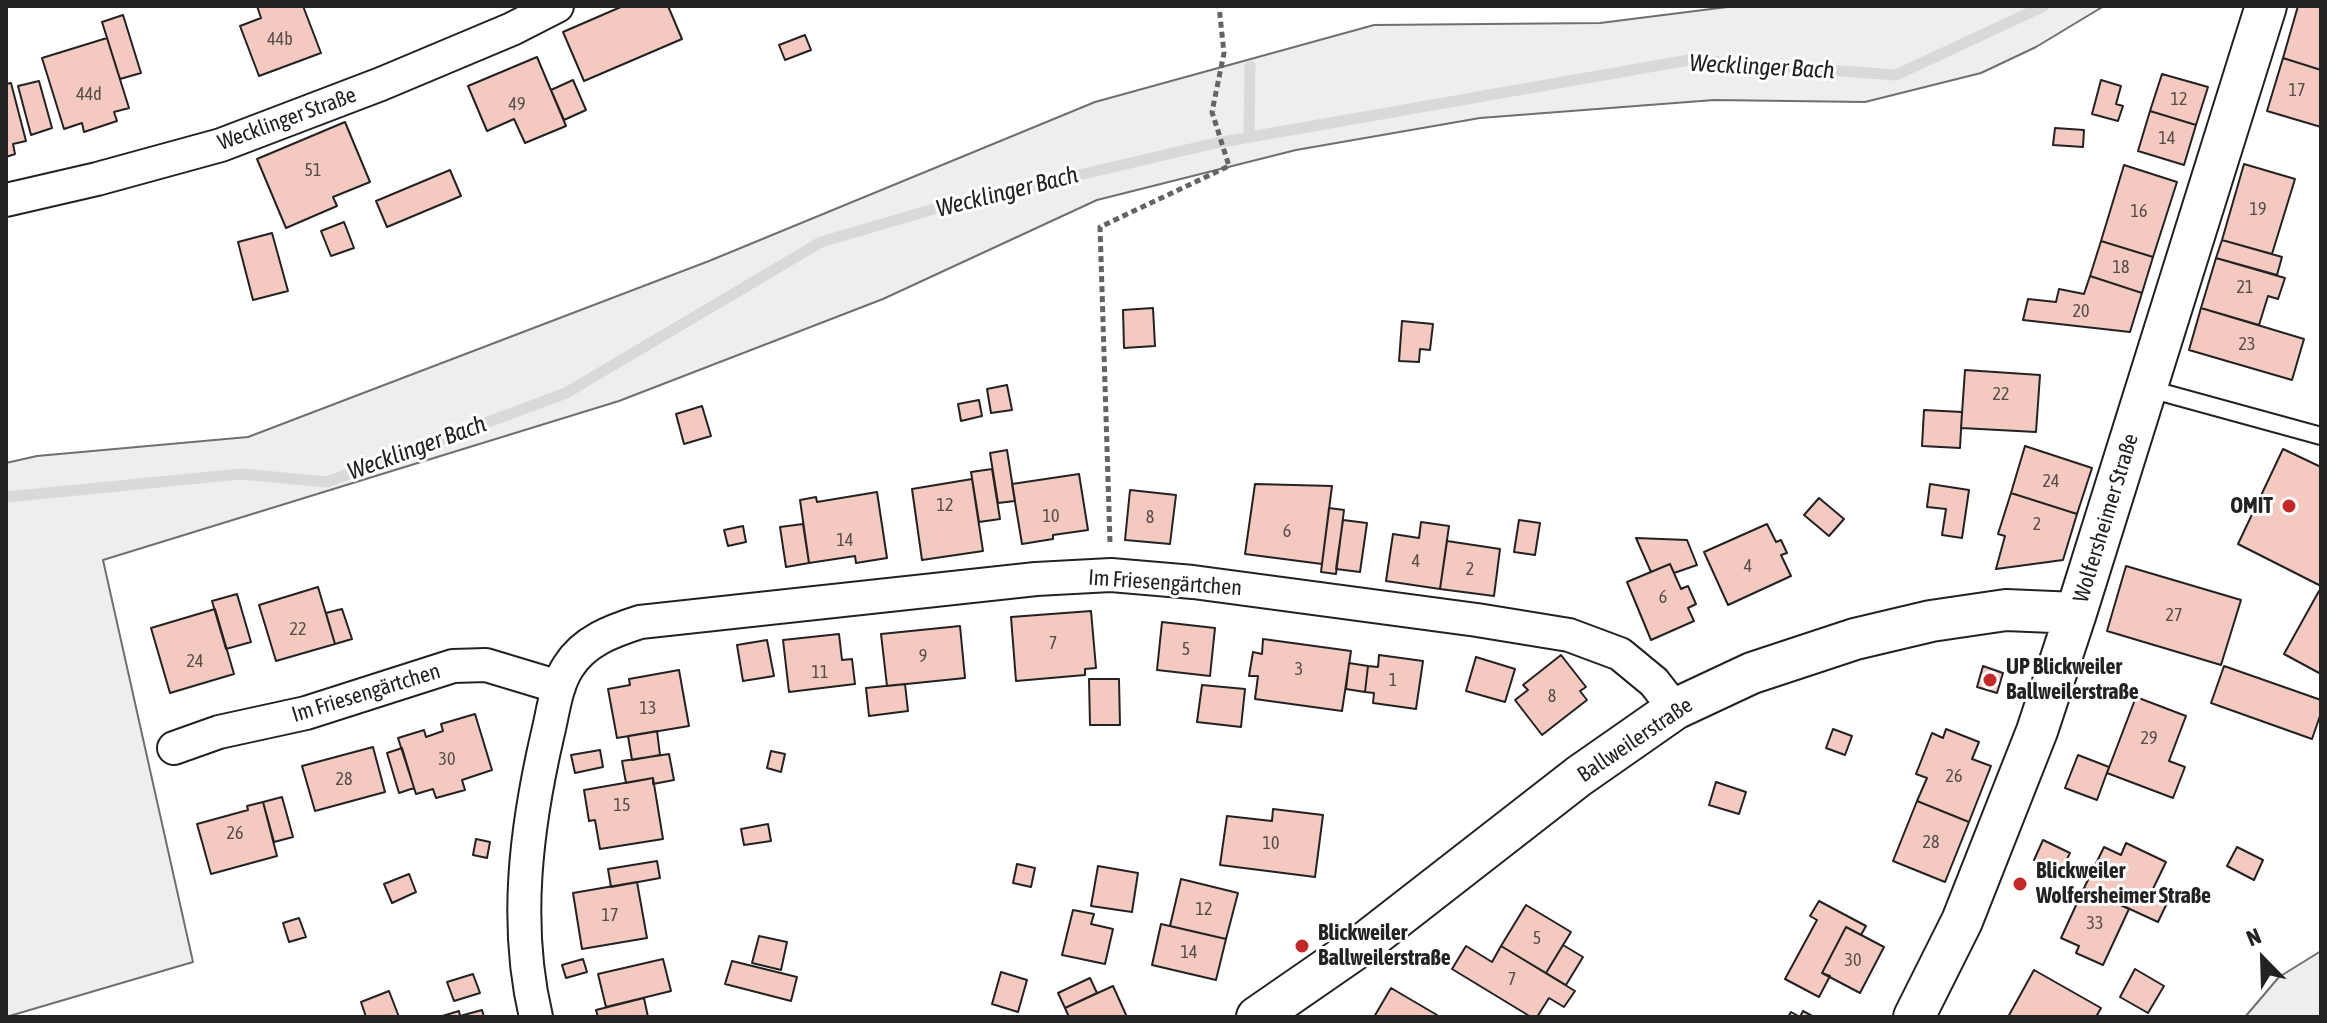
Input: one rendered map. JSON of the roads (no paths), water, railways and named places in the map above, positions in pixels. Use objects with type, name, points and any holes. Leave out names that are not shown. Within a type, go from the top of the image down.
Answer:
[{"type":"street","name":"Wecklinger Straße","points":[[6,200],[221,145],[396,78],[512,29],[557,6]]},
{"type":"street","name":"Wolfersheimer Straße","points":[[1914,1017],[1962,921],[2000,830],[2076,613],[2266,6]]},
{"type":"street","name":"Im Friesengärtchen","points":[[536,1017],[529,988],[523,918],[526,854],[537,780],[559,687],[569,665],[586,646],[609,632],[640,622],[1036,579],[1111,575],[1193,582],[1569,635],[1620,654],[1654,682],[1675,709]]},
{"type":"street","name":"Ballweilerstraße","points":[[1266,1015],[1367,941],[1579,776],[1675,709],[1752,673],[1855,639],[1916,624],[2006,610],[2076,613]]},
{"type":"street","name":"Im Friesengärtchen","points":[[174,748],[219,732],[306,713],[453,666],[486,665],[559,687]]},
{"type":"lane","points":[[2146,388],[2321,436]]},
{"type":"waterway","name":"Wecklinger Bach","points":[[6,497],[241,474],[327,482],[566,393],[821,242],[941,207],[1216,143],[1689,60],[1896,75],[2044,6]]},
{"type":"waterway","points":[[1249,137],[1250,66]]},
{"type":"place","name":"OMIT","points":[[2289,506]]},
{"type":"place","name":"UP Blickweiler Ballweilerstraße","points":[[1990,680]]},
{"type":"place","name":"Blickweiler Wolfersheimer Straße","points":[[2020,884]]},
{"type":"place","name":"Blickweiler Ballweilerstraße","points":[[1302,946]]}]
